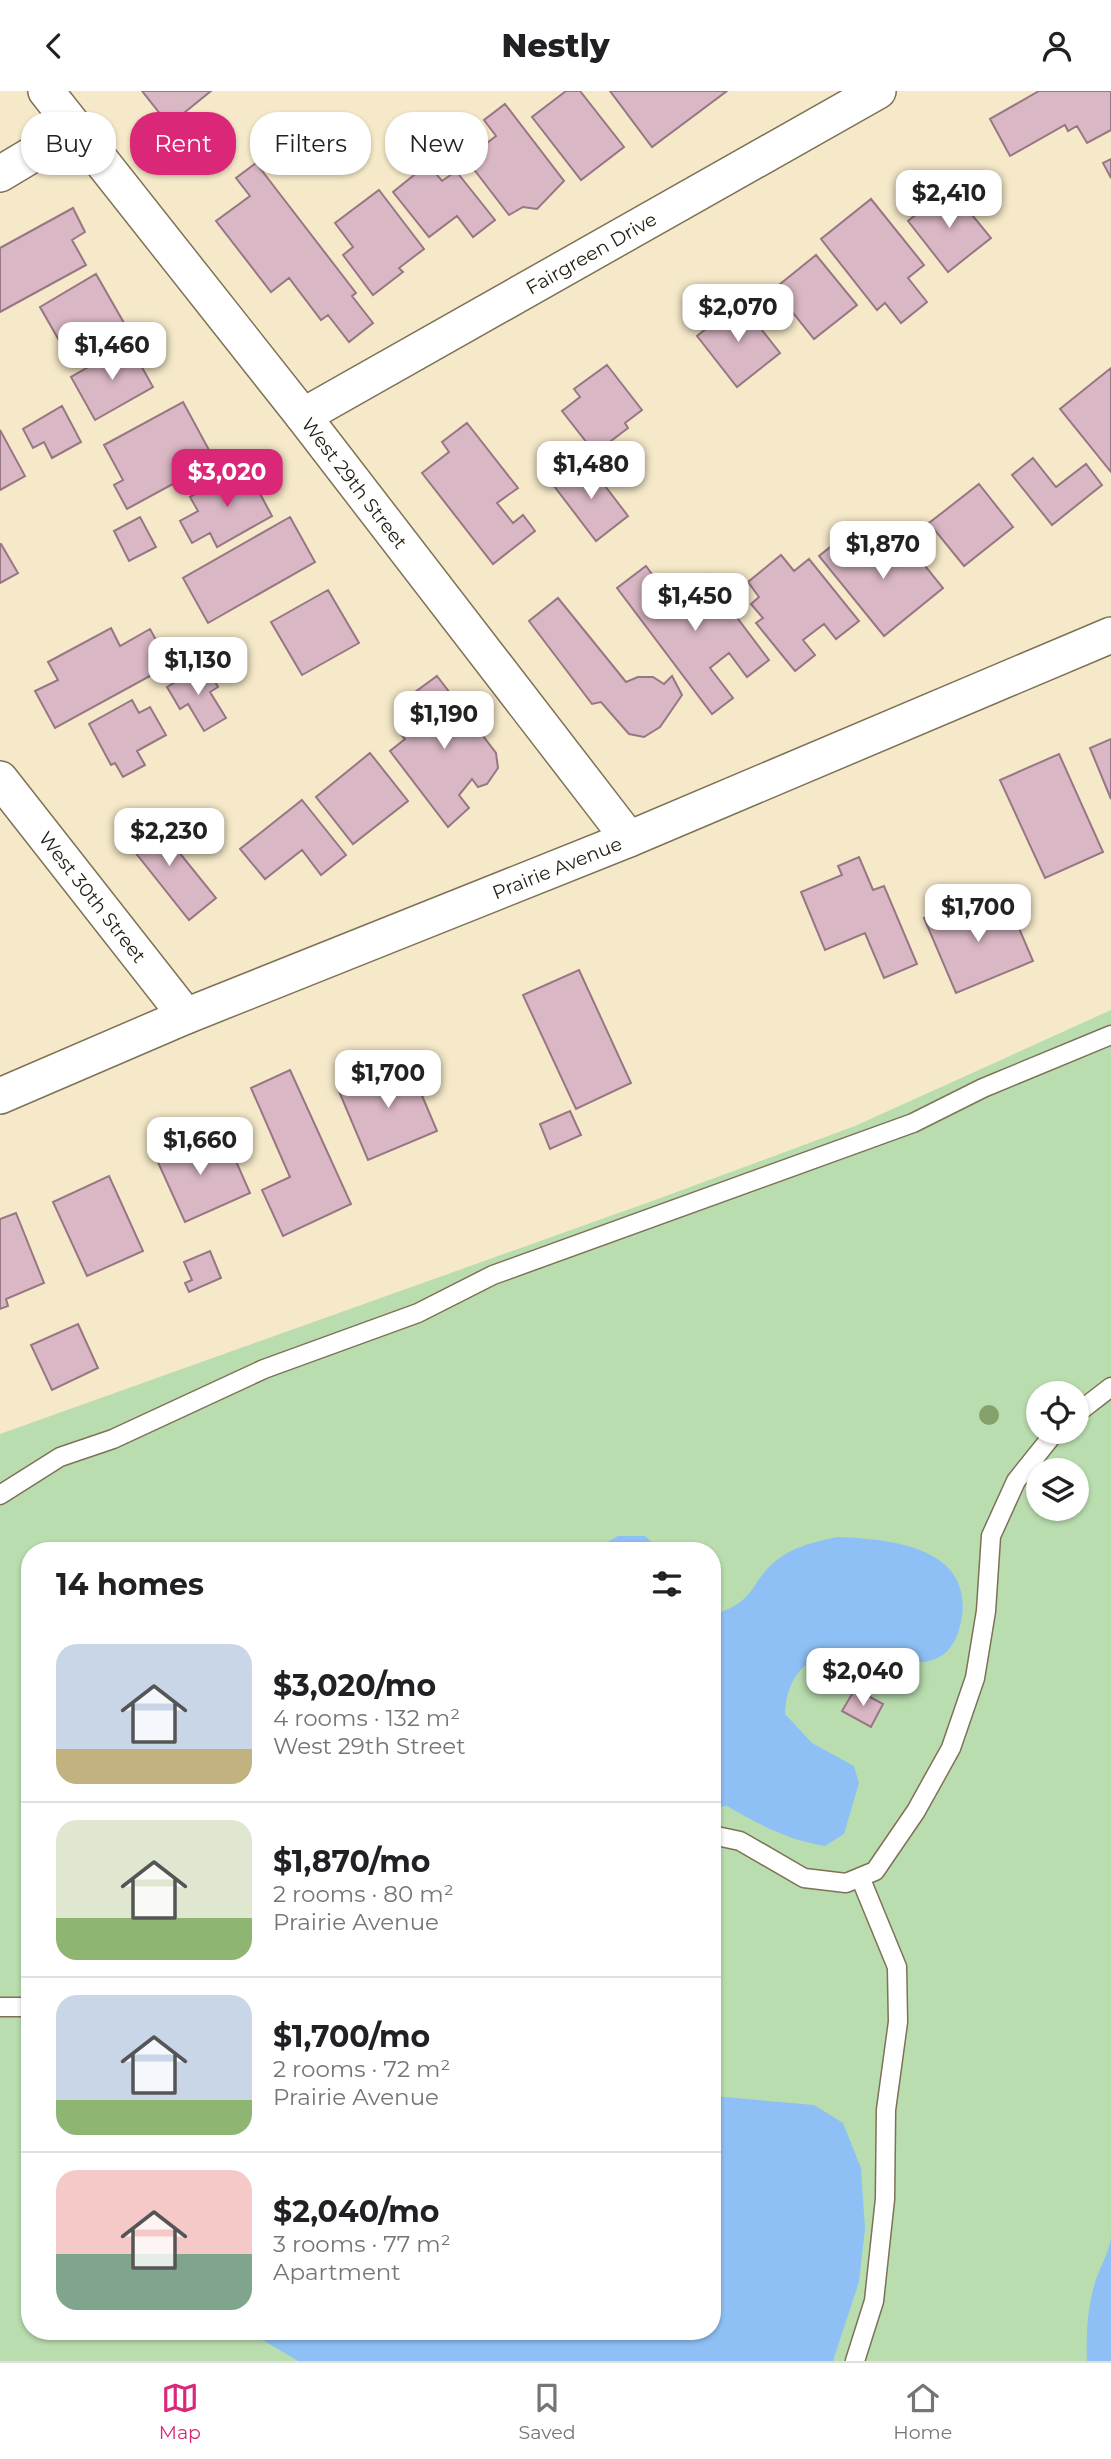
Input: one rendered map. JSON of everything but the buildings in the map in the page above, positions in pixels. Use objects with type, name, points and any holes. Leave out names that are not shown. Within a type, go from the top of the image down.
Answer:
[{"type":"street","name":"West 29th Street","points":[[47,91],[62,112]]},
{"type":"street","name":"Fairgreen Drive","points":[[303,416],[878,91]]},
{"type":"street","points":[[0,174],[21,161]]},
{"type":"street","name":"West 29th Street","points":[[112,175],[303,416],[629,839]]},
{"type":"street","name":"Prairie Avenue","points":[[0,1096],[186,1016],[629,839],[1111,635]]},
{"type":"street","name":"West 30th Street","points":[[0,779],[186,1016]]},
{"type":"lane","points":[[0,1495],[60,1457],[113,1439],[264,1369],[418,1313],[493,1275],[913,1123],[983,1089],[1111,1035]]},
{"type":"lane","points":[[1089,1404],[1111,1387]]},
{"type":"lane","points":[[721,1837],[740,1841],[804,1878],[846,1883],[875,1871],[916,1811],[951,1748],[975,1678],[986,1611],[991,1536],[1016,1481],[1046,1444]]},
{"type":"lane","points":[[855,2361],[874,2301],[885,2199],[886,2110],[898,2022],[897,1967],[860,1877]]},
{"type":"lane","points":[[0,2007],[21,2007]]},
{"type":"green space","points":[[1111,1010],[1111,2361],[0,2361],[0,1434],[855,1126]]},
{"type":"water","points":[[618,1536],[645,1536],[651,1542],[608,1542]]},
{"type":"water","points":[[838,1537],[859,1538],[904,1545],[925,1552],[943,1563],[956,1577],[962,1597],[961,1622],[954,1643],[943,1655],[929,1661],[913,1663],[860,1654],[831,1654],[809,1663],[794,1679],[786,1701],[785,1714],[812,1743],[854,1766],[859,1783],[844,1834],[825,1846],[774,1831],[727,1806],[721,1807],[721,1612],[739,1603],[775,1561],[809,1544]]},
{"type":"water","points":[[721,2097],[814,2105],[843,2123],[861,2168],[865,2229],[859,2282],[833,2361],[298,2361],[263,2340],[721,2340]]},
{"type":"water","points":[[1111,2238],[1111,2361],[1087,2361],[1087,2325],[1091,2299]]}]
